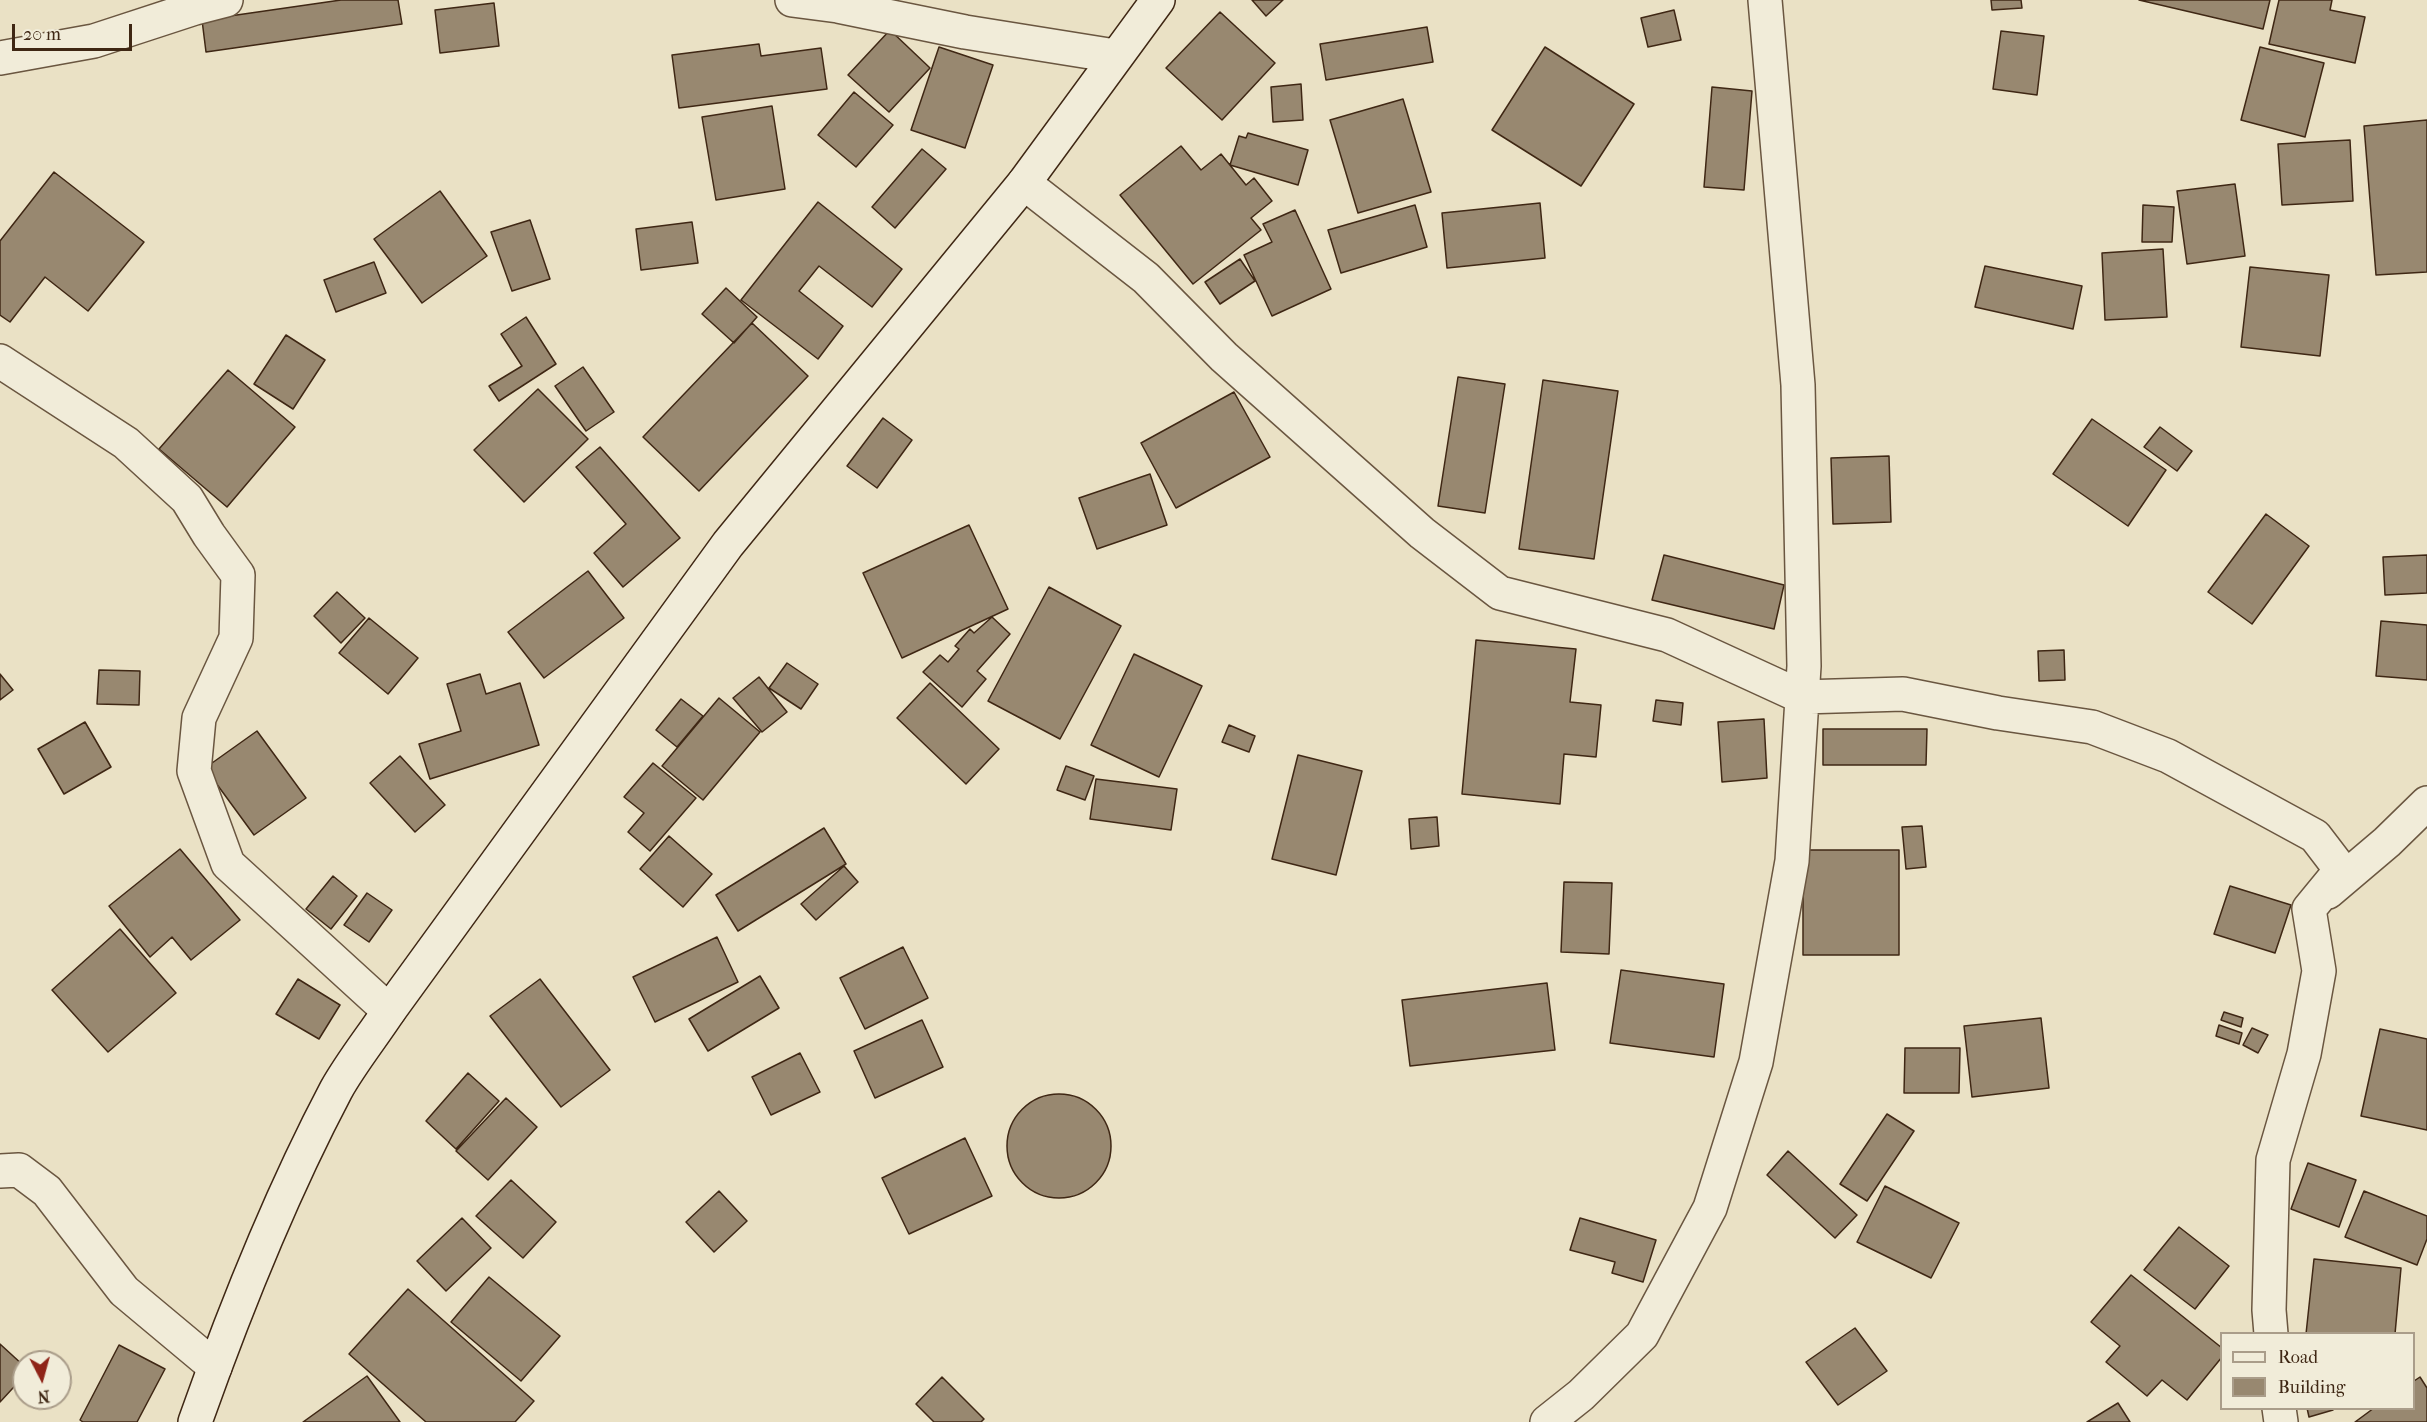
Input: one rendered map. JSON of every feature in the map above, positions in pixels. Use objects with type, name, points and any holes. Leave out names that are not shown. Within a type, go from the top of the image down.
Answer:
[{"type":"street","points":[[0,58],[94,41],[226,0]]},
{"type":"street","points":[[792,0],[838,6],[965,32],[1115,56]]},
{"type":"street","points":[[195,1422],[215,1366],[278,1212],[337,1089],[389,1011],[728,544],[1024,183],[1158,0]]},
{"type":"street","points":[[1547,1422],[1581,1395],[1642,1335],[1710,1208],[1756,1062],[1792,861],[1804,666],[1798,385],[1765,0]]},
{"type":"street","points":[[1024,183],[1146,278],[1224,357],[1422,533],[1500,593],[1667,634],[1802,697],[1903,694],[1998,713],[2092,727],[2168,756],[2315,836],[2341,870],[2309,909],[2319,972],[2304,1054],[2273,1160],[2269,1310],[2271,1332]]},
{"type":"street","points":[[0,361],[126,443],[187,499],[238,575],[236,638],[199,718],[194,771],[228,864],[389,1011]]},
{"type":"street","points":[[2309,909],[2387,842],[2427,803]]},
{"type":"street","points":[[0,1171],[19,1170],[47,1191],[124,1292],[215,1366]]},
{"type":"building","points":[[341,0],[398,0],[402,24],[206,52],[202,20]]},
{"type":"building","points":[[1252,0],[1283,0],[1266,16]]},
{"type":"building","points":[[1991,0],[2021,0],[2022,8],[1992,10]]},
{"type":"building","points":[[2139,0],[2270,0],[2263,29]]},
{"type":"building","points":[[2279,0],[2332,0],[2330,10],[2365,17],[2355,63],[2269,44]]},
{"type":"building","points":[[494,3],[499,46],[440,53],[435,10]]},
{"type":"building","points":[[1674,10],[1681,40],[1648,47],[1641,18]]},
{"type":"building","points":[[1220,12],[1275,63],[1222,120],[1166,68]]},
{"type":"building","points":[[1427,27],[1433,62],[1326,80],[1320,44]]},
{"type":"building","points":[[890,30],[930,68],[889,112],[848,75]]},
{"type":"building","points":[[2001,31],[2044,36],[2037,95],[1993,89]]},
{"type":"building","points":[[759,44],[761,56],[821,48],[827,89],[679,108],[672,55]]},
{"type":"building","points":[[939,47],[993,65],[965,148],[911,130]]},
{"type":"building","points":[[1545,47],[1634,104],[1581,186],[1492,130]]},
{"type":"building","points":[[2260,47],[2324,63],[2305,137],[2241,120]]},
{"type":"building","points":[[1301,84],[1303,120],[1273,122],[1271,87]]},
{"type":"building","points":[[1712,87],[1752,91],[1744,190],[1704,187]]},
{"type":"building","points":[[854,92],[893,125],[856,167],[818,135]]},
{"type":"building","points":[[1403,99],[1431,192],[1358,213],[1330,120]]},
{"type":"building","points":[[772,106],[785,189],[716,200],[702,117]]},
{"type":"building","points":[[2427,120],[2427,272],[2376,275],[2364,126]]},
{"type":"building","points":[[1248,133],[1308,150],[1298,185],[1230,165],[1239,136],[1246,138]]},
{"type":"building","points":[[2350,140],[2353,201],[2282,205],[2278,144]]},
{"type":"building","points":[[1181,146],[1201,170],[1221,154],[1246,185],[1254,178],[1272,201],[1251,218],[1261,230],[1193,284],[1120,195]]},
{"type":"building","points":[[922,149],[946,169],[895,228],[872,207]]},
{"type":"building","points":[[54,172],[144,242],[88,311],[45,277],[10,322],[0,315],[0,241]]},
{"type":"building","points":[[2235,184],[2245,256],[2187,264],[2177,191]]},
{"type":"building","points":[[440,191],[487,256],[422,303],[374,239]]},
{"type":"building","points":[[818,202],[902,269],[872,307],[819,266],[799,291],[843,326],[818,359],[741,300]]},
{"type":"building","points":[[1540,203],[1545,258],[1447,268],[1442,213]]},
{"type":"building","points":[[1415,205],[1427,247],[1341,273],[1328,230]]},
{"type":"building","points":[[2143,205],[2174,207],[2172,242],[2142,242]]},
{"type":"building","points":[[1295,210],[1331,289],[1272,316],[1244,255],[1272,242],[1263,224]]},
{"type":"building","points":[[530,220],[550,279],[512,291],[491,232]]},
{"type":"building","points":[[692,222],[698,263],[641,270],[636,229]]},
{"type":"building","points":[[2163,249],[2167,317],[2105,320],[2102,253]]},
{"type":"building","points":[[1240,259],[1255,281],[1220,304],[1205,282]]},
{"type":"building","points":[[374,262],[386,293],[336,312],[324,280]]},
{"type":"building","points":[[1985,266],[2082,286],[2073,329],[1975,307]]},
{"type":"building","points":[[2250,267],[2329,275],[2320,356],[2241,347]]},
{"type":"building","points":[[726,288],[757,317],[734,343],[702,314]]},
{"type":"building","points":[[526,317],[556,364],[499,401],[489,386],[522,366],[501,334]]},
{"type":"building","points":[[752,323],[808,376],[699,491],[643,437]]},
{"type":"building","points":[[286,335],[325,360],[293,409],[254,384]]},
{"type":"building","points":[[583,367],[614,412],[586,431],[555,386]]},
{"type":"building","points":[[228,370],[295,427],[227,507],[159,449]]},
{"type":"building","points":[[1458,377],[1505,384],[1485,513],[1438,506]]},
{"type":"building","points":[[1543,380],[1618,391],[1594,559],[1519,549]]},
{"type":"building","points":[[538,389],[588,439],[524,502],[474,450]]},
{"type":"building","points":[[1234,392],[1270,457],[1176,508],[1141,443]]},
{"type":"building","points":[[883,418],[912,440],[877,488],[847,466]]},
{"type":"building","points":[[2092,419],[2166,470],[2128,526],[2053,474]]},
{"type":"building","points":[[2160,427],[2192,451],[2177,471],[2144,447]]},
{"type":"building","points":[[600,447],[680,538],[623,587],[594,553],[626,524],[576,467]]},
{"type":"building","points":[[1889,456],[1891,522],[1833,524],[1831,458]]},
{"type":"building","points":[[1150,474],[1167,525],[1097,549],[1079,498]]},
{"type":"building","points":[[2266,514],[2309,546],[2252,624],[2208,592]]},
{"type":"building","points":[[969,525],[1008,609],[902,658],[863,573]]},
{"type":"building","points":[[1664,555],[1784,585],[1774,629],[1652,600]]},
{"type":"building","points":[[2427,555],[2427,593],[2385,595],[2383,557]]},
{"type":"building","points":[[588,571],[624,618],[544,678],[508,632]]},
{"type":"building","points":[[1049,587],[1121,626],[1060,739],[988,701]]},
{"type":"building","points":[[337,592],[365,618],[341,643],[314,616]]},
{"type":"building","points":[[992,617],[1010,634],[977,671],[986,679],[962,707],[923,672],[940,655],[948,662],[959,649],[955,646],[970,629],[974,633]]},
{"type":"building","points":[[369,618],[418,658],[388,694],[339,653]]},
{"type":"building","points":[[2381,621],[2427,625],[2427,680],[2376,676]]},
{"type":"building","points":[[1476,640],[1576,649],[1570,702],[1601,705],[1596,757],[1564,754],[1560,804],[1462,794]]},
{"type":"building","points":[[2064,650],[2065,680],[2039,681],[2038,651]]},
{"type":"building","points":[[1134,654],[1202,686],[1159,777],[1091,745]]},
{"type":"building","points":[[787,663],[818,684],[801,709],[769,688]]},
{"type":"building","points":[[99,670],[140,671],[139,705],[97,704]]},
{"type":"building","points":[[0,674],[13,690],[0,700]]},
{"type":"building","points":[[480,674],[486,694],[520,683],[539,745],[430,779],[419,744],[461,731],[447,684]]},
{"type":"building","points":[[759,677],[787,712],[762,732],[733,698]]},
{"type":"building","points":[[930,683],[999,749],[966,784],[897,718]]},
{"type":"building","points":[[719,698],[760,732],[703,800],[662,766]]},
{"type":"building","points":[[681,699],[703,716],[677,747],[656,730]]},
{"type":"building","points":[[1656,700],[1683,703],[1681,725],[1653,721]]},
{"type":"building","points":[[1764,719],[1767,778],[1722,782],[1718,722]]},
{"type":"building","points":[[85,722],[111,767],[64,794],[38,749]]},
{"type":"building","points":[[1229,725],[1255,736],[1249,752],[1222,742]]},
{"type":"building","points":[[1823,729],[1927,729],[1926,765],[1823,765]]},
{"type":"building","points":[[257,731],[306,798],[254,835],[205,768]]},
{"type":"building","points":[[1298,755],[1362,771],[1336,875],[1272,859]]},
{"type":"building","points":[[400,756],[445,805],[415,832],[370,783]]},
{"type":"building","points":[[653,763],[696,798],[650,851],[628,832],[644,813],[624,797]]},
{"type":"building","points":[[1066,766],[1094,776],[1085,800],[1057,790]]},
{"type":"building","points":[[1096,779],[1177,789],[1171,830],[1090,819]]},
{"type":"building","points":[[1437,817],[1439,846],[1411,849],[1409,819]]},
{"type":"building","points":[[1922,826],[1926,867],[1906,869],[1902,827]]},
{"type":"building","points":[[824,828],[846,864],[738,931],[716,895]]},
{"type":"building","points":[[669,836],[712,874],[683,907],[640,869]]},
{"type":"building","points":[[180,849],[240,920],[191,960],[172,937],[150,957],[109,906]]},
{"type":"building","points":[[1803,850],[1899,850],[1899,955],[1803,955]]},
{"type":"building","points":[[844,866],[858,882],[816,920],[801,904]]},
{"type":"building","points":[[333,876],[357,896],[331,929],[306,909]]},
{"type":"building","points":[[1564,882],[1612,883],[1609,954],[1561,952]]},
{"type":"building","points":[[2230,886],[2291,905],[2275,953],[2214,934]]},
{"type":"building","points":[[367,893],[392,910],[369,942],[344,925]]},
{"type":"building","points":[[120,929],[176,993],[108,1052],[52,990]]},
{"type":"building","points":[[717,937],[738,982],[655,1022],[633,977]]},
{"type":"building","points":[[903,947],[928,998],[865,1029],[840,978]]},
{"type":"building","points":[[1621,970],[1724,984],[1714,1057],[1610,1043]]},
{"type":"building","points":[[760,976],[779,1008],[708,1051],[689,1019]]},
{"type":"building","points":[[298,979],[340,1005],[319,1039],[276,1014]]},
{"type":"building","points":[[540,979],[610,1070],[561,1107],[490,1016]]},
{"type":"building","points":[[1547,983],[1555,1050],[1410,1066],[1402,1000]]},
{"type":"building","points":[[2224,1012],[2243,1018],[2241,1027],[2221,1020]]},
{"type":"building","points":[[2041,1018],[2049,1088],[1972,1097],[1964,1026]]},
{"type":"building","points":[[922,1020],[943,1067],[875,1098],[854,1051]]},
{"type":"building","points":[[2219,1025],[2242,1033],[2239,1044],[2216,1036]]},
{"type":"building","points":[[2252,1028],[2268,1035],[2258,1053],[2243,1045]]},
{"type":"building","points":[[2380,1029],[2427,1039],[2427,1130],[2361,1116]]},
{"type":"building","points":[[1905,1048],[1960,1048],[1959,1093],[1904,1093]]},
{"type":"building","points":[[800,1053],[820,1092],[771,1115],[752,1077]]},
{"type":"building","points":[[468,1073],[499,1101],[456,1149],[426,1121]]},
{"type":"building","points":[[1059,1094],[1079,1098],[1096,1109],[1107,1126],[1111,1146],[1107,1166],[1096,1183],[1079,1194],[1059,1198],[1039,1194],[1022,1183],[1011,1166],[1007,1146],[1011,1126],[1022,1109],[1039,1098]]},
{"type":"building","points":[[506,1098],[537,1127],[488,1180],[456,1151]]},
{"type":"building","points":[[1887,1114],[1914,1131],[1867,1201],[1840,1184]]},
{"type":"building","points":[[965,1138],[992,1196],[909,1234],[882,1178]]},
{"type":"building","points":[[1788,1151],[1857,1215],[1835,1238],[1767,1175]]},
{"type":"building","points":[[2308,1163],[2356,1180],[2339,1227],[2291,1209]]},
{"type":"building","points":[[511,1180],[556,1222],[523,1258],[476,1216]]},
{"type":"building","points":[[1885,1186],[1959,1223],[1931,1278],[1857,1242]]},
{"type":"building","points":[[719,1191],[747,1221],[714,1252],[686,1222]]},
{"type":"building","points":[[2364,1191],[2427,1216],[2427,1239],[2417,1265],[2345,1237]]},
{"type":"building","points":[[462,1218],[491,1248],[446,1291],[417,1261]]},
{"type":"building","points":[[1580,1218],[1656,1240],[1643,1282],[1612,1273],[1615,1262],[1570,1250]]},
{"type":"building","points":[[2179,1227],[2229,1266],[2195,1309],[2144,1270]]},
{"type":"building","points":[[2314,1259],[2401,1268],[2395,1332],[2306,1332]]},
{"type":"building","points":[[2131,1275],[2220,1346],[2220,1359],[2187,1400],[2162,1380],[2147,1396],[2106,1362],[2120,1346],[2091,1322]]},
{"type":"building","points":[[489,1277],[560,1336],[521,1381],[451,1322]]},
{"type":"building","points":[[408,1289],[534,1401],[515,1422],[426,1422],[349,1354]]},
{"type":"building","points":[[1855,1328],[1887,1371],[1838,1405],[1806,1362]]},
{"type":"building","points":[[0,1344],[12,1355],[12,1389],[0,1402]]},
{"type":"building","points":[[119,1345],[165,1369],[137,1422],[83,1422],[80,1420]]},
{"type":"building","points":[[367,1376],[400,1422],[303,1422]]},
{"type":"building","points":[[942,1377],[984,1419],[981,1422],[934,1422],[916,1404]]},
{"type":"building","points":[[2420,1377],[2427,1388],[2427,1422],[2355,1422],[2371,1410],[2415,1410],[2415,1380]]},
{"type":"building","points":[[2118,1403],[2130,1422],[2087,1422]]},
{"type":"building","points":[[2307,1410],[2333,1410],[2309,1417]]}]
